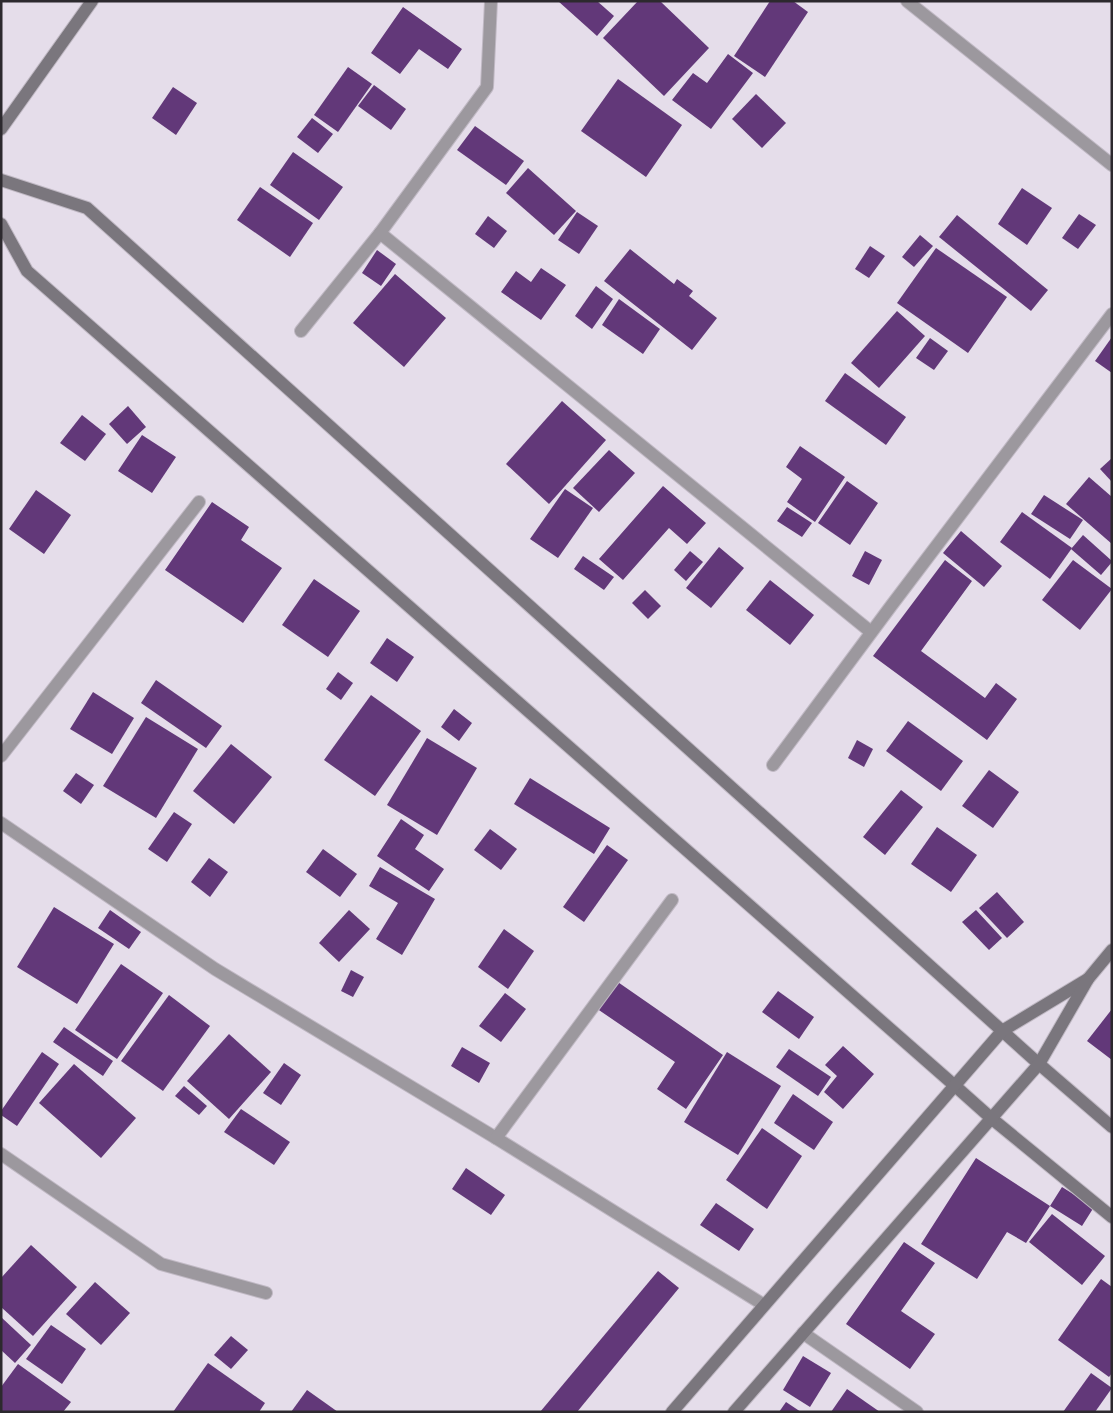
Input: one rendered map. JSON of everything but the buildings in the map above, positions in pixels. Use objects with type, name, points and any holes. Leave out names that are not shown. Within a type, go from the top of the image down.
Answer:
[{"type":"street","points":[[1,129],[92,1]]},
{"type":"street","points":[[301,331],[380,233],[487,86],[491,1]]},
{"type":"street","points":[[907,1],[1112,165]]},
{"type":"street","points":[[1,180],[87,208],[1002,1031],[1112,1127]]},
{"type":"street","points":[[1,224],[27,271],[991,1118],[1112,1217]]},
{"type":"street","points":[[380,233],[871,632]]},
{"type":"street","points":[[773,765],[871,632],[1112,314]]},
{"type":"street","points":[[1,756],[199,502]]},
{"type":"street","points":[[1,823],[215,969],[496,1138],[764,1305]]},
{"type":"street","points":[[496,1138],[672,900]]},
{"type":"street","points":[[734,1412],[1039,1064],[1088,979],[1112,950]]},
{"type":"street","points":[[672,1412],[1002,1031],[1088,979]]},
{"type":"street","points":[[1,1154],[161,1264],[266,1293]]},
{"type":"street","points":[[803,1333],[917,1412]]}]
